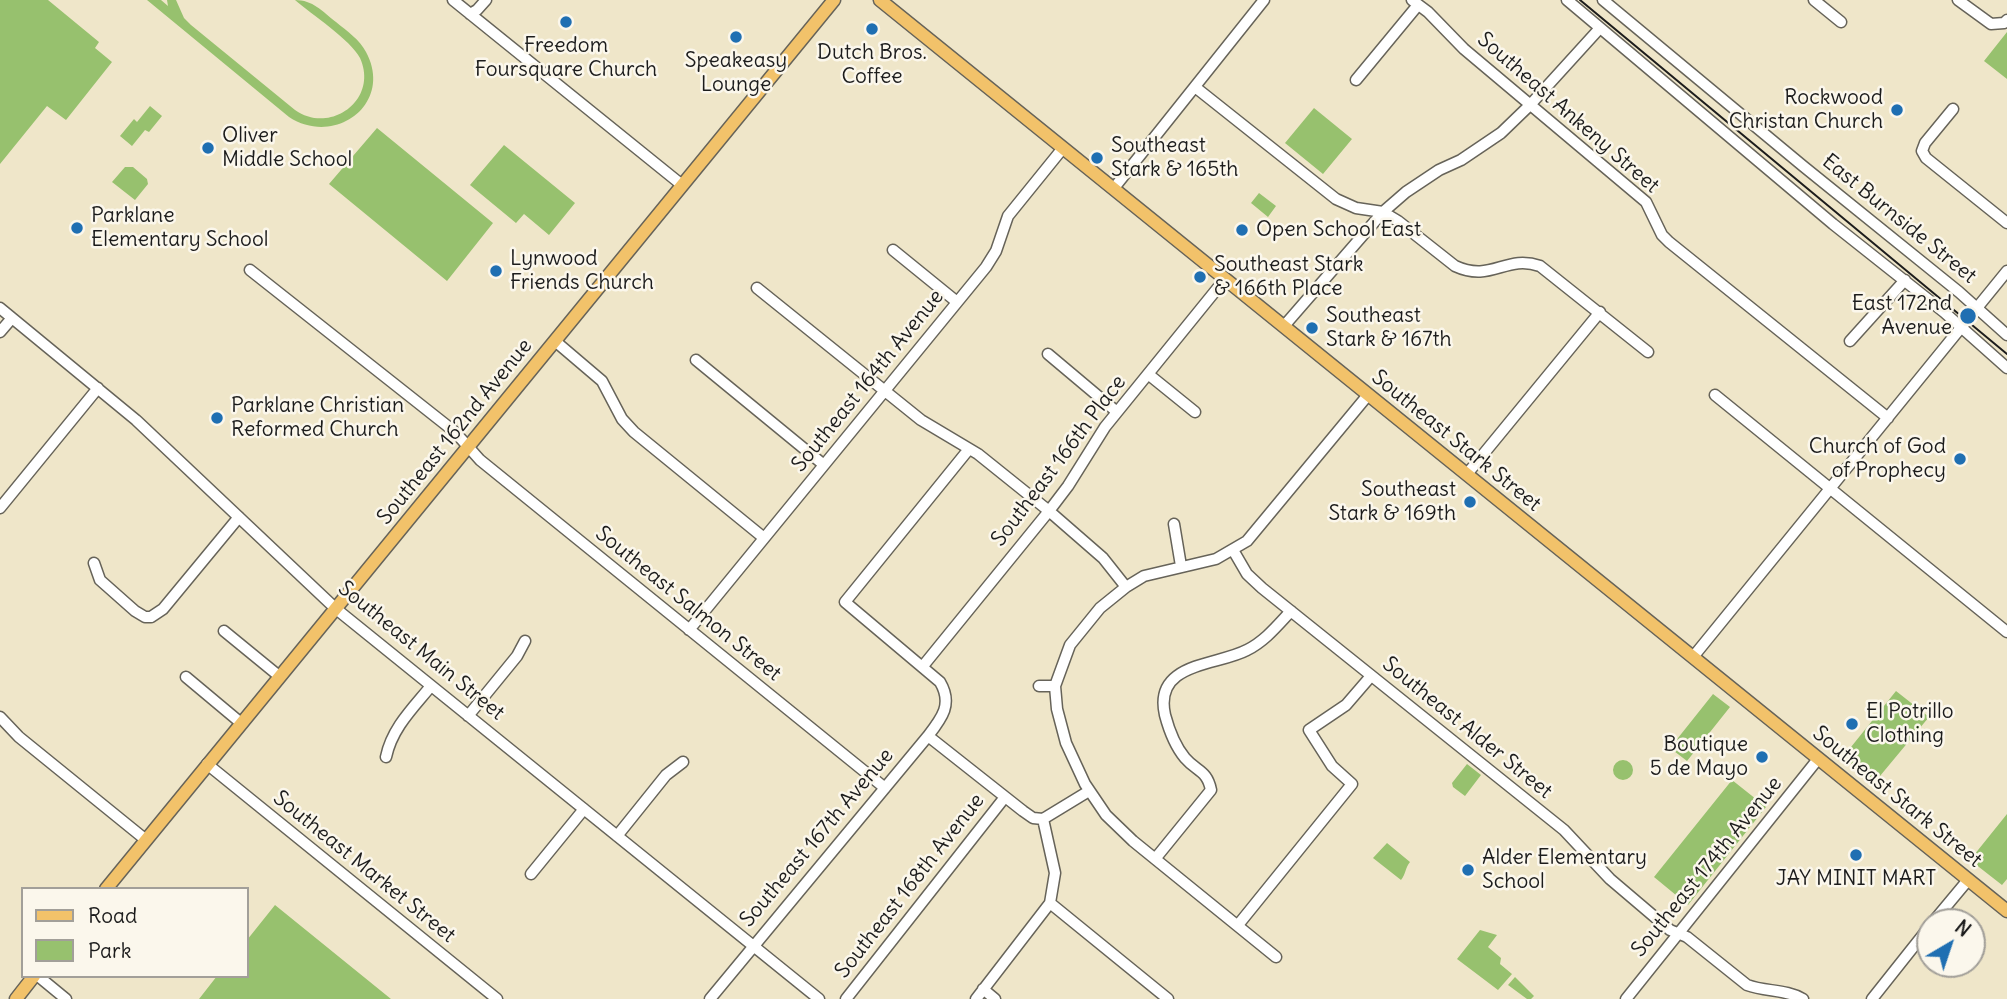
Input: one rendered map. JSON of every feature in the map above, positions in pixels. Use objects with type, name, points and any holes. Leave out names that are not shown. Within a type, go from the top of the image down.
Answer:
[{"type":"main road","name":"Southeast 162nd Avenue","points":[[108,887],[834,0]]},
{"type":"main road","name":"Southeast Stark Street","points":[[880,0],[2007,911]]},
{"type":"main road","points":[[16,999],[34,978]]},
{"type":"street","points":[[453,0],[682,185]]},
{"type":"street","points":[[470,14],[486,0]]},
{"type":"street","points":[[1114,188],[1264,0]]},
{"type":"street","name":"East Burnside Street","points":[[1567,0],[2007,368]]},
{"type":"street","name":"East Burnside Street","points":[[1603,0],[2007,335]]},
{"type":"street","points":[[1814,0],[1841,22]]},
{"type":"street","points":[[1958,0],[1991,24],[2006,21]]},
{"type":"street","points":[[1356,80],[1415,2]]},
{"type":"street","name":"Southeast Ankeny Street","points":[[1415,2],[1464,49],[1646,202],[1662,235],[1669,242],[1888,418]]},
{"type":"street","points":[[1284,326],[1383,212],[1436,165],[1479,149],[1501,132],[1530,105],[1600,28]]},
{"type":"street","points":[[1195,87],[1336,199],[1356,208],[1383,212],[1465,271],[1481,274],[1516,263],[1540,266],[1648,352]]},
{"type":"street","points":[[1953,109],[1925,143],[1922,151],[1926,158],[2007,223]]},
{"type":"street","name":"Southeast 164th Avenue","points":[[689,630],[992,259],[1008,216],[1063,148]]},
{"type":"street","points":[[893,250],[957,302]]},
{"type":"street","name":"Southeast Salmon Street","points":[[250,270],[444,424],[480,460],[885,788]]},
{"type":"street","points":[[1693,657],[2007,271]]},
{"type":"street","name":"Southeast 166th Place","points":[[923,666],[1049,512],[1117,412],[1225,279]]},
{"type":"street","points":[[1850,341],[1905,280]]},
{"type":"street","points":[[757,288],[932,428],[969,449],[1049,512],[1103,558],[1126,587]]},
{"type":"street","name":"Southeast Main Street","points":[[0,308],[136,420],[335,608],[819,999]]},
{"type":"street","points":[[1467,474],[1600,312]]},
{"type":"street","points":[[0,332],[12,318]]},
{"type":"street","points":[[555,341],[603,381],[622,419],[634,432],[764,538]]},
{"type":"street","points":[[1048,354],[1117,412]]},
{"type":"street","points":[[696,360],[824,465]]},
{"type":"street","points":[[1148,374],[1195,412]]},
{"type":"street","points":[[0,508],[98,388]]},
{"type":"street","points":[[1276,957],[1120,830],[1089,791],[1066,743],[1057,709],[1055,686],[1070,645],[1100,608],[1144,576],[1216,559],[1254,534],[1368,395]]},
{"type":"street","points":[[1715,395],[2007,632]]},
{"type":"street","points":[[923,666],[845,602],[969,449]]},
{"type":"street","points":[[94,562],[100,580],[135,611],[145,617],[151,617],[163,609],[239,517]]},
{"type":"street","points":[[1174,524],[1181,566]]},
{"type":"street","name":"Southeast Alder Street","points":[[1233,550],[1247,574],[1564,830],[1634,901],[1670,930],[1687,937],[1747,985],[1792,993],[1803,999]]},
{"type":"street","points":[[1155,859],[1211,790],[1209,778],[1185,758],[1172,736],[1164,713],[1164,701],[1170,685],[1184,670],[1198,664],[1233,657],[1248,650],[1262,641],[1291,611]]},
{"type":"street","points":[[224,631],[279,676]]},
{"type":"street","points":[[468,716],[517,656],[525,642]]},
{"type":"street","name":"Southeast 167th Avenue","points":[[710,999],[946,711],[947,699],[940,681],[923,666]]},
{"type":"street","points":[[1238,925],[1352,784],[1332,766],[1309,730],[1346,705],[1371,676]]},
{"type":"street","points":[[186,677],[241,723]]},
{"type":"street","points":[[386,757],[395,730],[431,686]]},
{"type":"street","points":[[1039,686],[1055,686]]},
{"type":"street","points":[[0,717],[19,737],[146,840]]},
{"type":"street","points":[[928,736],[1033,818],[1043,820],[1089,791]]},
{"type":"street","name":"Southeast 174th Avenue","points":[[1626,999],[1818,759]]},
{"type":"street","points":[[617,836],[666,775],[683,762]]},
{"type":"street","name":"Southeast Market Street","points":[[207,765],[497,999]]},
{"type":"street","name":"Southeast 168th Avenue","points":[[846,999],[1005,797]]},
{"type":"street","points":[[531,874],[584,809]]},
{"type":"street","points":[[976,999],[1049,903],[1055,873],[1043,820]]},
{"type":"street","points":[[1945,908],[1968,880]]},
{"type":"street","points":[[1049,903],[1168,999]]},
{"type":"street","points":[[1872,999],[1916,944]]},
{"type":"street","points":[[39,978],[66,999]]},
{"type":"street","points":[[983,989],[995,999]]},
{"type":"green space","points":[[0,0],[48,0],[99,42],[95,48],[112,62],[66,120],[47,106],[0,164]]},
{"type":"green space","points":[[147,0],[161,0],[168,6],[167,0],[176,0],[184,18],[191,25],[295,110],[309,117],[336,116],[357,100],[363,87],[364,73],[360,58],[348,43],[295,0],[312,4],[353,36],[366,52],[373,71],[372,88],[366,103],[355,115],[341,123],[324,127],[307,125],[289,117]]},
{"type":"green space","points":[[2007,32],[2007,79],[1984,61]]},
{"type":"green space","points":[[150,106],[162,116],[149,132],[145,130],[132,146],[120,136],[134,119],[137,122]]},
{"type":"green space","points":[[1314,108],[1352,139],[1323,174],[1285,143]]},
{"type":"green space","points":[[377,128],[493,223],[447,281],[329,184]]},
{"type":"green space","points":[[504,145],[575,203],[549,235],[524,214],[516,223],[470,185]]},
{"type":"green space","points":[[125,167],[133,167],[147,179],[148,184],[135,200],[112,182]]},
{"type":"green space","points":[[1259,193],[1276,206],[1268,217],[1251,203]]},
{"type":"green space","points":[[1896,691],[1929,717],[1875,782],[1843,757]]},
{"type":"green space","points":[[1713,694],[1730,707],[1687,761],[1670,748]]},
{"type":"green space","points":[[1619,760],[1627,760],[1633,770],[1627,780],[1619,780],[1613,774],[1613,766]]},
{"type":"green space","points":[[1467,764],[1481,775],[1465,796],[1453,787],[1452,783]]},
{"type":"green space","points":[[1732,780],[1766,807],[1688,905],[1654,877]]},
{"type":"green space","points":[[2007,814],[2007,879],[2002,885],[1970,860]]},
{"type":"green space","points":[[1387,843],[1410,862],[1401,880],[1373,858]]},
{"type":"green space","points":[[275,905],[391,999],[199,999],[215,978],[248,978],[248,939]]},
{"type":"green space","points":[[1480,930],[1497,935],[1488,947],[1501,958],[1500,964],[1512,974],[1498,990],[1457,959]]},
{"type":"green space","points":[[1515,977],[1534,996],[1531,999],[1508,985]]},
{"type":"tram line","points":[[1580,0],[2007,354]]},
{"type":"place","name":"Freedom Foursquare Church","points":[[566,22]]},
{"type":"place","name":"Dutch Bros. Coffee","points":[[872,29]]},
{"type":"place","name":"Speakeasy Lounge","points":[[736,37]]},
{"type":"place","name":"Rockwood Christan Church","points":[[1897,110]]},
{"type":"place","name":"Oliver Middle School","points":[[208,148]]},
{"type":"place","name":"Southeast Stark & 165th","points":[[1097,158]]},
{"type":"place","name":"Parklane Elementary School","points":[[77,228]]},
{"type":"place","name":"Open School East","points":[[1242,230]]},
{"type":"place","name":"Lynwood Friends Church","points":[[496,271]]},
{"type":"place","name":"Southeast Stark & 166th Place","points":[[1200,277]]},
{"type":"place","name":"East 172nd Avenue","points":[[1968,316]]},
{"type":"place","name":"Southeast Stark & 167th","points":[[1312,328]]},
{"type":"place","name":"Parklane Christian Reformed Church","points":[[217,418]]},
{"type":"place","name":"Church of God of Prophecy","points":[[1960,459]]},
{"type":"place","name":"Southeast Stark & 169th","points":[[1470,502]]},
{"type":"place","name":"El Potrillo Clothing","points":[[1852,724]]},
{"type":"place","name":"Boutique 5 de Mayo","points":[[1762,757]]},
{"type":"place","name":"JAY MINIT MART","points":[[1856,855]]},
{"type":"place","name":"Alder Elementary School","points":[[1468,870]]}]
